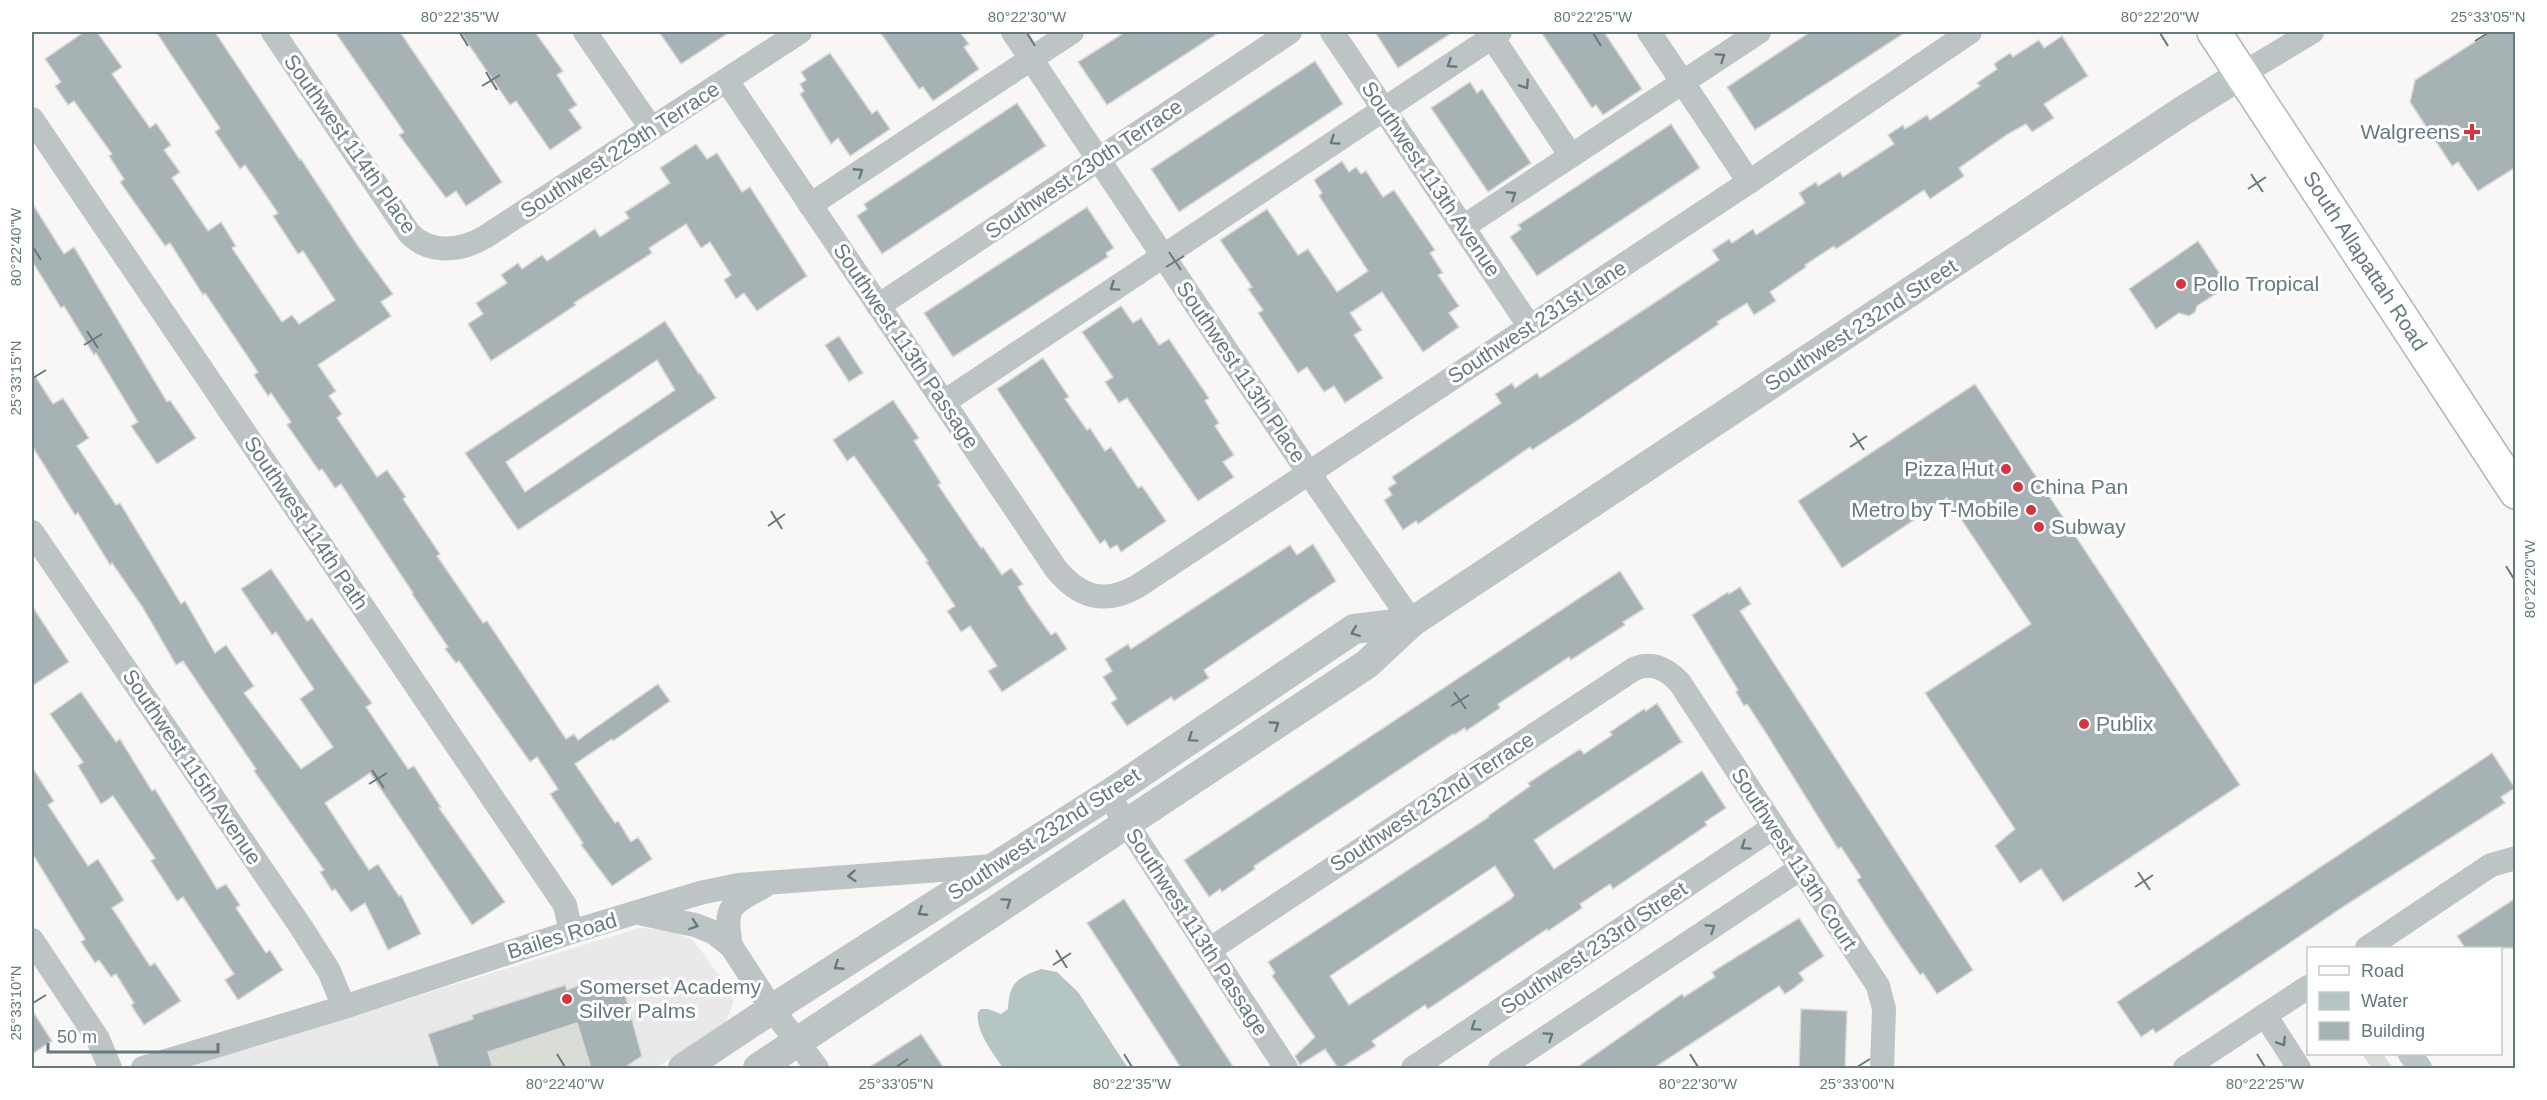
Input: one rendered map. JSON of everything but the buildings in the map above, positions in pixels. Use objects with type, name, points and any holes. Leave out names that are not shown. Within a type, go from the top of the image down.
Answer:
[{"type":"main road","name":"South Allapattah Road","points":[[2214,32],[2516,492]]},
{"type":"street","name":"Southwest 114th Place","points":[[273,32],[409,233],[421,243],[433,248]]},
{"type":"street","points":[[585,32],[651,128]]},
{"type":"street","name":"Southwest 229th Terrace","points":[[433,248],[458,248],[477,242],[801,32]]},
{"type":"street","name":"Southwest 113th Place","points":[[1013,32],[1308,472],[1412,622]]},
{"type":"street","points":[[810,205],[1072,32]]},
{"type":"street","name":"Southwest 230th Terrace","points":[[878,306],[1290,32]]},
{"type":"street","name":"Southwest 113th Avenue","points":[[1332,32],[1530,327]]},
{"type":"street","points":[[1649,32],[1749,182]]},
{"type":"street","points":[[1463,227],[1759,32]]},
{"type":"street","name":"Southwest 231st Lane","points":[[1097,597],[1114,597],[1132,589],[1749,182],[1970,32]]},
{"type":"street","name":"Southwest 232nd Street","points":[[758,1068],[1367,664],[1412,622],[2181,112],[2312,32]]},
{"type":"street","points":[[944,402],[1496,34],[1571,156]]},
{"type":"street","name":"Southwest 113th Passage","points":[[727,81],[1056,569],[1074,587],[1097,597]]},
{"type":"street","name":"Southwest 114th Path","points":[[32,119],[565,905],[571,932]]},
{"type":"street","name":"Southwest 115th Avenue","points":[[32,532],[301,927],[327,967],[344,1006]]},
{"type":"street","name":"Southwest 232nd Street","points":[[683,1068],[994,866],[1108,795],[1354,629],[1412,622]]},
{"type":"street","name":"Southwest 232nd Terrace","points":[[1209,950],[1634,669],[1647,665],[1659,668]]},
{"type":"street","name":"Southwest 113th Court","points":[[1659,668],[1669,672],[1680,683],[1882,995],[1884,1009],[1882,1068]]},
{"type":"street","name":"Southwest 113th Passage","points":[[1108,795],[1286,1068]]},
{"type":"street","name":"Southwest 233rd Street","points":[[1413,1068],[1774,827]]},
{"type":"street","points":[[2368,947],[2491,865],[2516,858]]},
{"type":"street","name":"Bailes Road","points":[[142,1068],[700,893],[738,885],[770,882],[994,866]]},
{"type":"street","points":[[1500,1068],[1801,868]]},
{"type":"street","points":[[731,946],[727,922],[733,906],[770,882]]},
{"type":"street","points":[[638,913],[695,925],[713,932],[731,946],[772,1009],[817,1068]]},
{"type":"street","points":[[32,940],[98,1039],[110,1068]]},
{"type":"street","points":[[2185,1068],[2307,988]]},
{"type":"street","points":[[2265,1015],[2299,1068]]},
{"type":"street","points":[[2411,1055],[2420,1068]]},
{"type":"shaded area","name":"Somerset Academy Silver Palms","points":[[639,928],[669,930],[691,939],[726,985],[733,1003],[726,1022],[656,1068],[182,1068]]},
{"type":"shaded area","points":[[577,1023],[591,1068],[493,1068],[488,1052]]},
{"type":"shaded area","points":[[2363,1055],[2384,1055],[2393,1068],[2372,1068]]},
{"type":"water","points":[[1041,969],[1057,972],[1078,992],[1128,1068],[1003,1068],[982,1034],[978,1012],[981,1009],[988,1009],[1001,1014],[1008,1009],[1010,993],[1016,983],[1026,975]]},
{"type":"place","name":"Walgreens","points":[[2472,132]]},
{"type":"place","name":"Pollo Tropical","points":[[2181,284]]},
{"type":"place","name":"Pizza Hut","points":[[2006,469]]},
{"type":"place","name":"China Pan","points":[[2018,487]]},
{"type":"place","name":"Metro by T-Mobile","points":[[2031,510]]},
{"type":"place","name":"Subway","points":[[2039,527]]},
{"type":"place","name":"Publix","points":[[2084,724]]},
{"type":"place","name":"Somerset Academy Silver Palms","points":[[567,999]]}]
